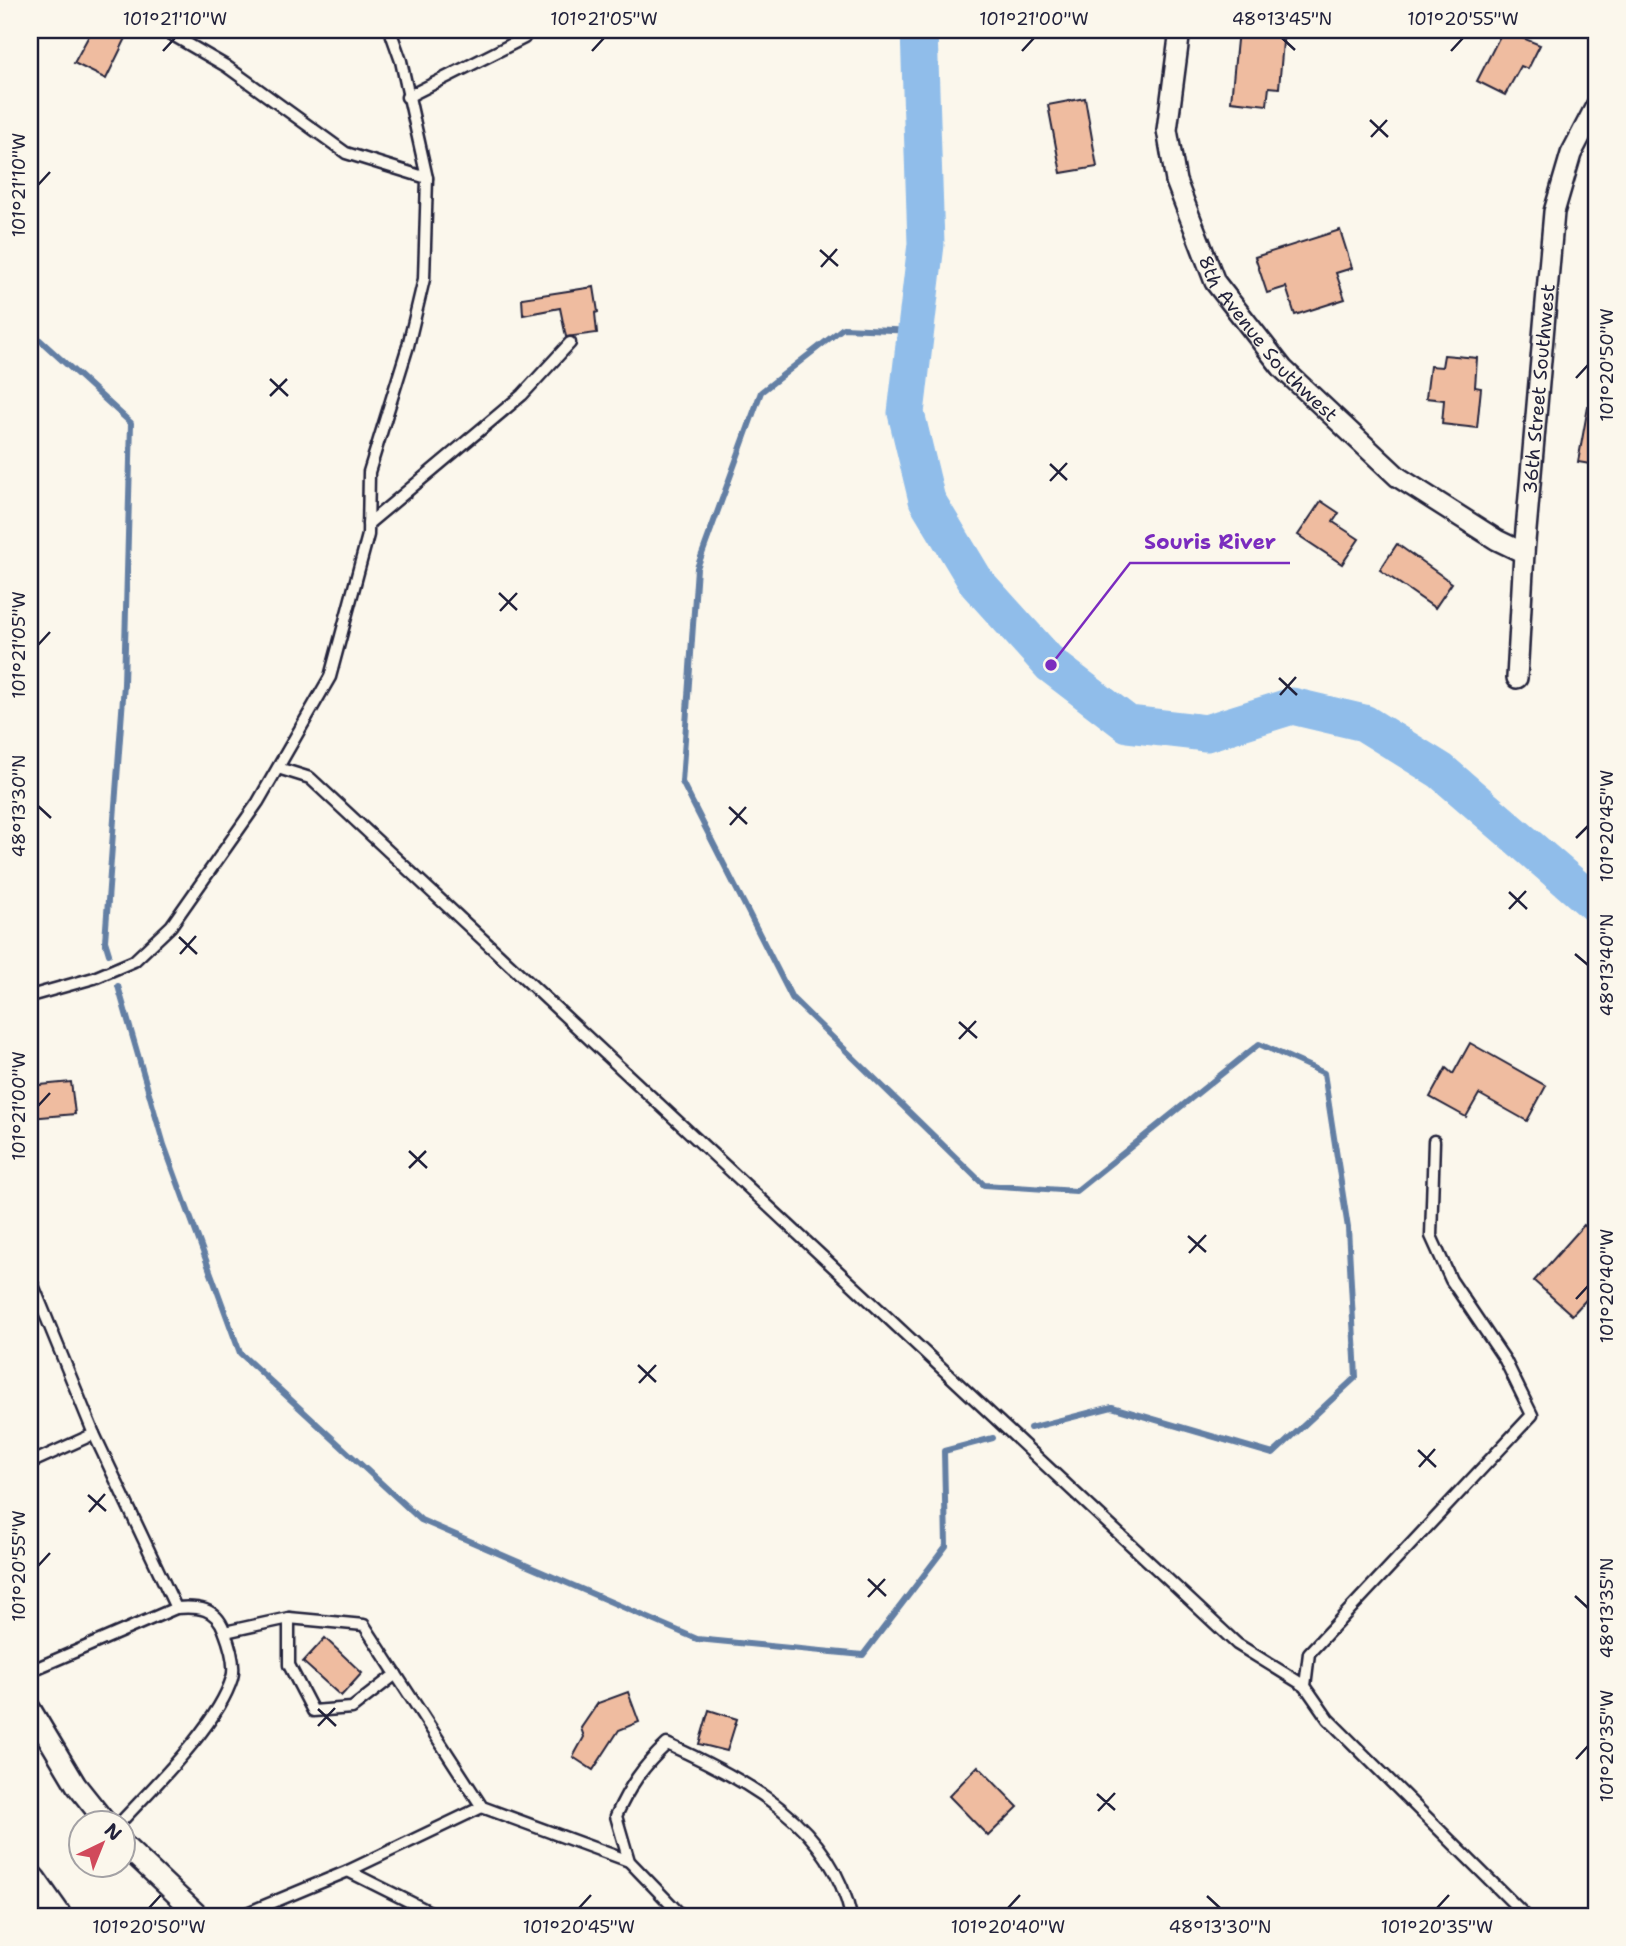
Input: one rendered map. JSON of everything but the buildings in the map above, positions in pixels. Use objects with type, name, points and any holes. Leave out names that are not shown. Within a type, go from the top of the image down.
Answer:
[{"type":"highway","points":[[30,1882],[54,1916]]},
{"type":"street","name":"8th Avenue Southwest","points":[[1181,30],[1167,130],[1176,181],[1215,282],[1283,369],[1398,477],[1497,540],[1524,553]]},
{"type":"street","name":"36th Street Southwest","points":[[1517,678],[1524,553],[1554,212],[1572,154],[1596,106]]},
{"type":"street","points":[[30,1708],[76,1785],[96,1810]]},
{"type":"street","points":[[136,1856],[199,1916]]},
{"type":"lane","points":[[164,30],[226,66],[346,153],[427,178]]},
{"type":"lane","points":[[30,996],[94,978],[134,961],[171,926],[220,859],[278,768],[330,677],[353,599],[369,524],[369,471],[408,346],[424,279],[427,178],[390,30]]},
{"type":"lane","points":[[407,97],[524,38],[521,30]]},
{"type":"lane","points":[[369,524],[522,395],[570,343]]},
{"type":"lane","points":[[278,768],[310,778],[1237,1644],[1305,1686],[1328,1719],[1526,1916]]},
{"type":"lane","points":[[1305,1686],[1309,1653],[1532,1415],[1505,1360],[1451,1280],[1431,1236],[1434,1141]]},
{"type":"lane","points":[[31,1284],[94,1434],[176,1608]]},
{"type":"lane","points":[[30,1463],[94,1434]]},
{"type":"lane","points":[[30,1671],[176,1608],[199,1606],[219,1618],[225,1632],[233,1676],[214,1712],[170,1769],[133,1810]]},
{"type":"lane","points":[[225,1632],[289,1618],[364,1625],[482,1807],[629,1861],[682,1916]]},
{"type":"lane","points":[[289,1618],[289,1665],[313,1710],[352,1708],[396,1674]]},
{"type":"lane","points":[[629,1861],[616,1816],[630,1784],[646,1763],[667,1744],[717,1766],[765,1797],[811,1834],[845,1888],[851,1916]]},
{"type":"lane","points":[[240,1916],[348,1871],[482,1807]]},
{"type":"lane","points":[[348,1871],[438,1916]]},
{"type":"waterway","points":[[919,30],[926,244],[906,413],[927,500],[977,583],[1051,665],[1128,724],[1206,733],[1292,706],[1364,723],[1441,771],[1596,905]]},
{"type":"waterway","points":[[916,331],[843,328],[761,392],[697,568],[682,782],[792,998],[984,1185],[1076,1191],[1259,1044],[1324,1073],[1348,1228],[1356,1377],[1273,1454],[1112,1407],[1030,1428]]},
{"type":"waterway","points":[[30,331],[131,423],[124,684],[105,941],[109,954]]},
{"type":"waterway","points":[[118,986],[164,1145],[240,1353],[421,1520],[697,1639],[863,1655],[946,1546],[944,1451],[993,1438]]},
{"type":"place","name":"Souris River","points":[[1051,665]]}]
